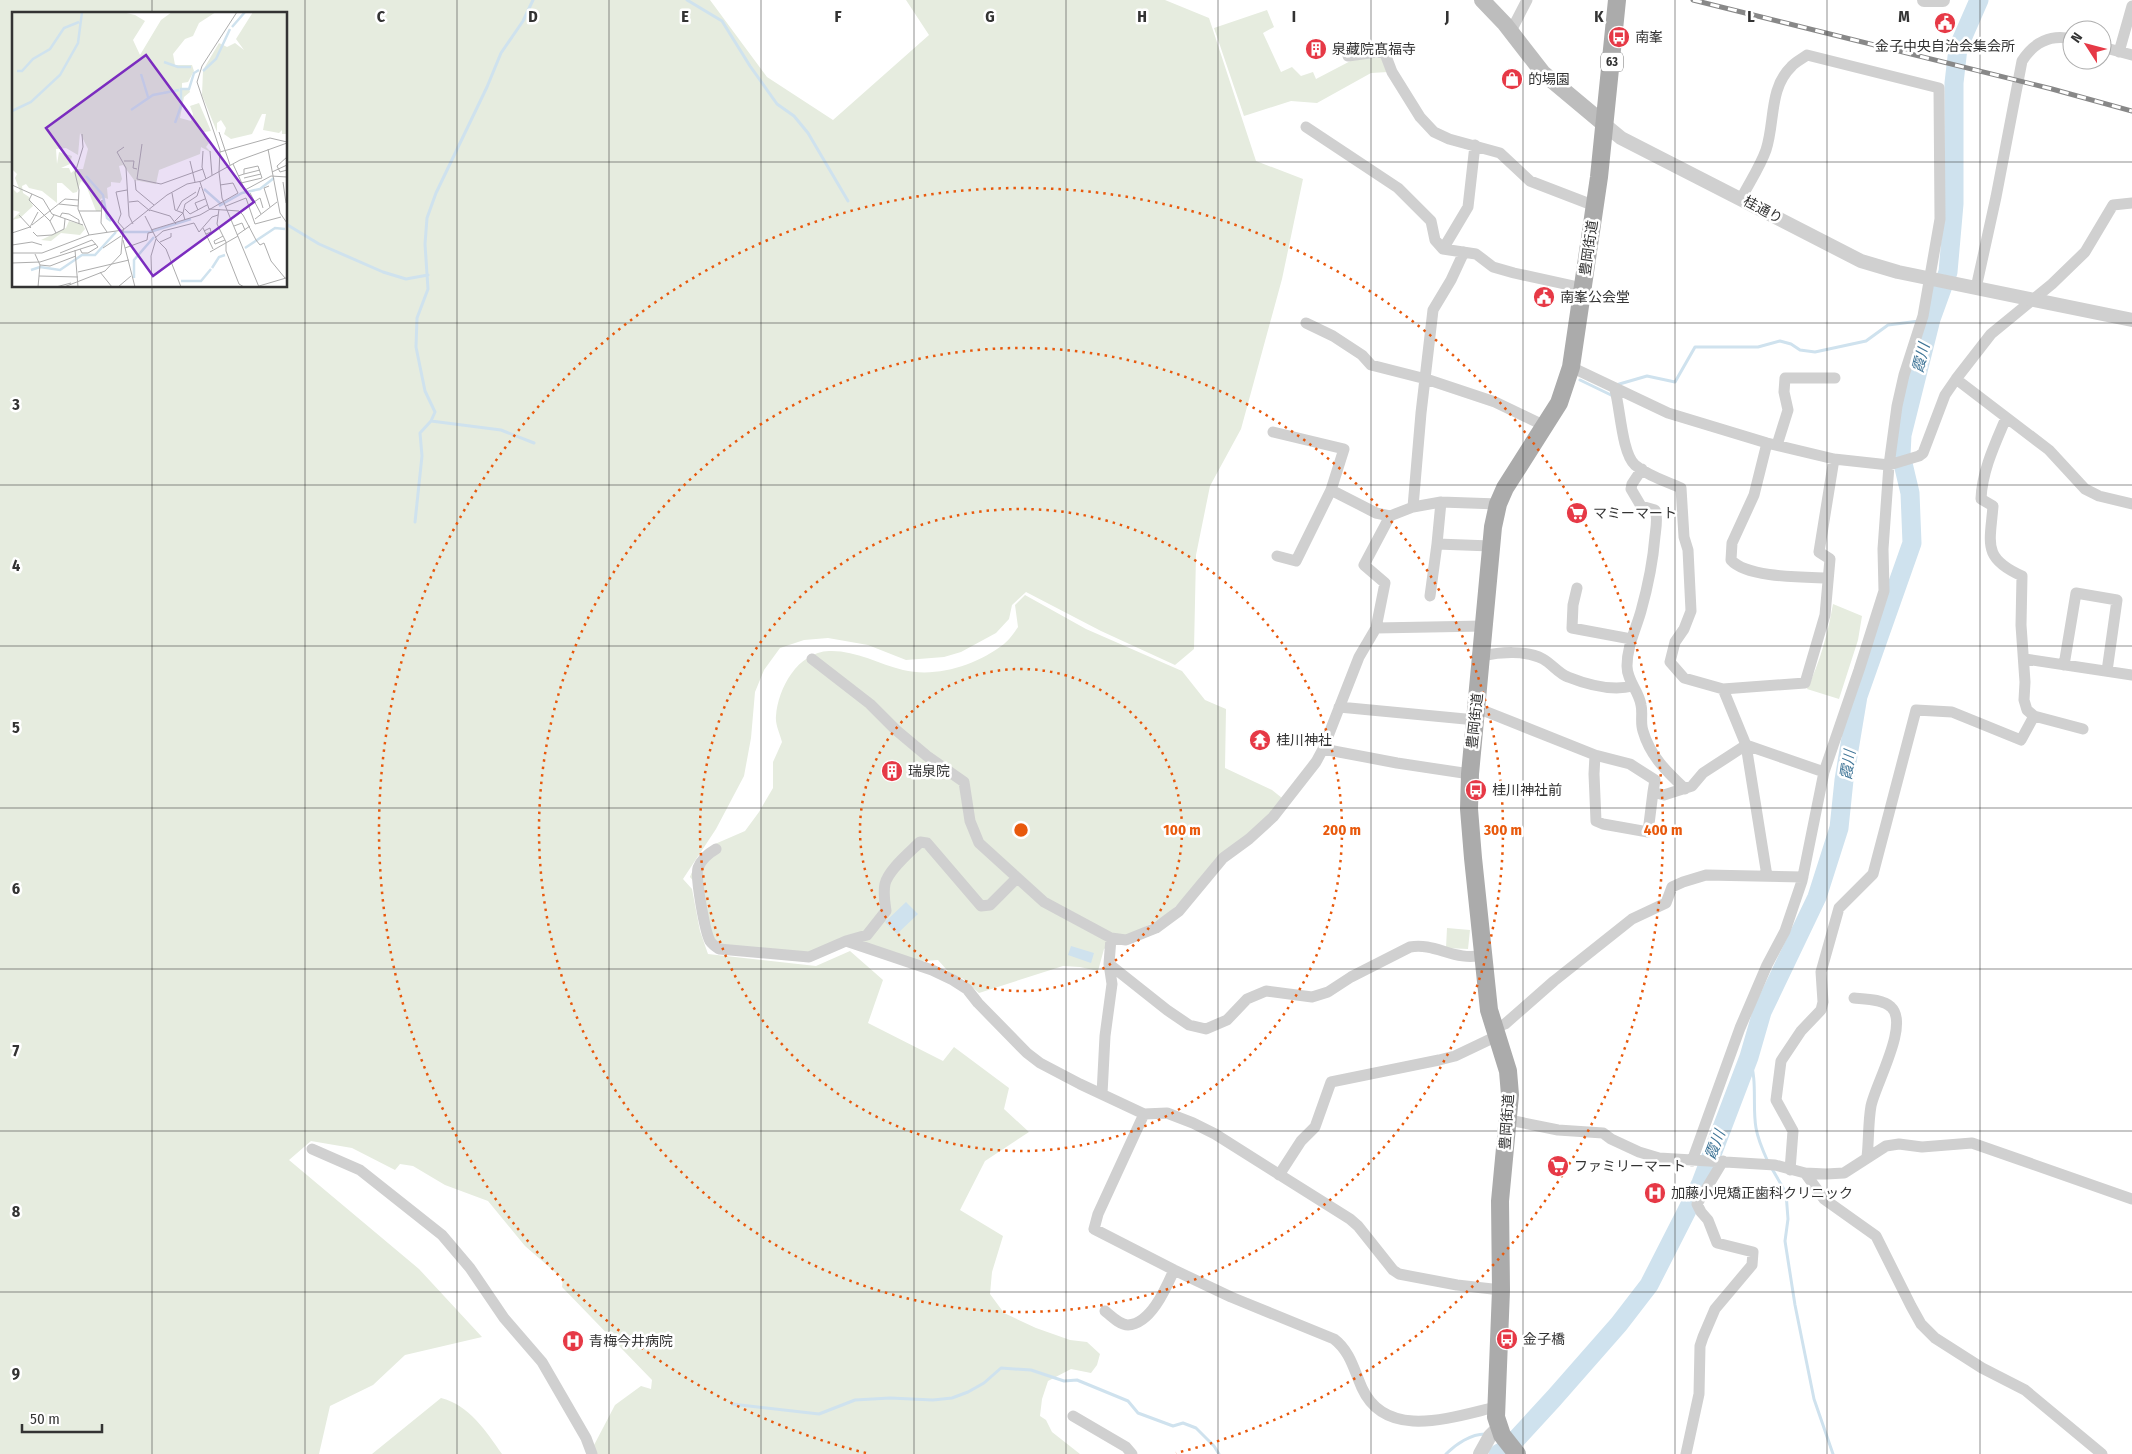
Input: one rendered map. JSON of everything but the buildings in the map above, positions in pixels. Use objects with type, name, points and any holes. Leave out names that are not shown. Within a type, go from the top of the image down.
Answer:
[{"type":"main road","points":[[1482,0],[1511,32],[1543,73],[1604,124]]},
{"type":"main road","name":"豊岡街道","points":[[1508,1443],[1496,1407],[1501,1290],[1500,1200],[1510,1095],[1508,1071],[1489,1010],[1469,809],[1470,774],[1492,546],[1498,504],[1513,474],[1559,403],[1571,367],[1595,206],[1617,0]]},
{"type":"street","points":[[1511,32],[1527,0]]},
{"type":"street","points":[[1924,0],[1943,0]]},
{"type":"street","points":[[2119,52],[2132,6]]},
{"type":"street","points":[[2062,36],[2051,37],[2035,45],[2022,61],[1996,197],[1976,288],[2132,320]]},
{"type":"street","points":[[2112,50],[2132,55]]},
{"type":"street","points":[[1348,56],[1384,52],[1392,72],[1420,117],[1434,132],[1449,139],[1500,153],[1530,181],[1595,206]]},
{"type":"street","points":[[1695,1162],[1740,1028],[1764,972],[1785,931],[1803,877],[1824,772],[1884,590],[1883,549],[1889,465],[1900,390],[1921,321],[1940,219],[1939,88],[1806,55],[1791,67],[1783,78],[1774,100],[1766,150],[1741,198]]},
{"type":"street","name":"桂通り","points":[[1604,124],[1621,138],[1861,261],[1889,270],[1976,288]]},
{"type":"street","points":[[1306,127],[1398,188],[1431,221],[1435,240],[1443,249],[1476,254],[1494,266],[1514,273],[1583,288]]},
{"type":"street","points":[[1443,249],[1468,207],[1475,145]]},
{"type":"street","points":[[1571,367],[1615,390],[1668,413],[1772,444],[1834,459],[1889,465],[1920,456],[1945,395],[1992,334],[2033,300],[2085,252],[2113,205],[2132,203]]},
{"type":"street","points":[[1413,508],[1420,413],[1426,378],[1433,310],[1452,280],[1464,252]]},
{"type":"street","points":[[1306,322],[1334,336],[1362,355],[1371,365],[1426,378],[1495,402],[1545,426]]},
{"type":"street","points":[[1828,578],[1771,576],[1736,566],[1731,560],[1732,543],[1754,495],[1772,444],[1788,410],[1784,392],[1785,378],[1834,378]]},
{"type":"street","points":[[1956,379],[2049,450],[2085,489],[2099,496],[2132,504]]},
{"type":"street","points":[[1615,390],[1620,409],[1624,442],[1633,464],[1650,475],[1681,488],[1684,537],[1688,550],[1690,611],[1684,629],[1675,642],[1670,662],[1684,678],[1723,689],[1806,683],[1822,628],[1830,559],[1819,552],[1834,459]]},
{"type":"street","points":[[2006,418],[1992,451],[1981,490],[1981,499],[1993,506],[1992,555],[2001,564],[2022,576],[2021,625],[2025,659],[2024,700],[2027,710],[2034,716],[2083,729]]},
{"type":"street","points":[[1273,432],[1344,449],[1331,490],[1296,561],[1277,556]]},
{"type":"street","points":[[1642,469],[1632,484],[1631,489],[1641,506],[1655,510],[1656,529],[1652,566],[1641,612],[1631,639],[1627,668],[1633,686],[1639,695],[1642,707],[1642,730],[1657,761],[1685,789]]},
{"type":"street","points":[[1331,490],[1376,513],[1390,516],[1413,508],[1441,502],[1498,504]]},
{"type":"street","points":[[1430,596],[1441,502]]},
{"type":"street","points":[[812,659],[870,704],[896,730],[927,756],[964,782],[970,821],[979,843],[1044,902],[1111,938],[1126,940],[1136,938],[1166,922],[1179,911],[1223,858],[1249,839],[1273,817],[1316,762],[1323,749],[1359,657],[1376,628],[1385,583],[1364,565],[1390,516]]},
{"type":"street","points":[[1437,544],[1492,546]]},
{"type":"street","points":[[1577,588],[1573,605],[1572,628],[1631,639]]},
{"type":"street","points":[[2064,665],[2076,593],[2117,600],[2107,672]]},
{"type":"street","points":[[1376,628],[1484,626]]},
{"type":"street","points":[[1482,656],[1500,652],[1532,656],[1544,660],[1568,677],[1619,689],[1633,686]]},
{"type":"street","points":[[2025,659],[2132,675]]},
{"type":"street","points":[[1723,689],[1746,745],[1767,876]]},
{"type":"street","points":[[1339,707],[1476,714],[1595,755],[1630,764],[1655,780],[1648,832],[1596,821],[1595,755]]},
{"type":"street","points":[[1790,1170],[1792,1131],[1776,1100],[1781,1061],[1801,1032],[1822,1010],[1824,1002],[1821,972],[1840,908],[1873,874],[1916,710],[1952,712],[2021,740],[2034,716]]},
{"type":"street","points":[[1746,745],[1824,772]]},
{"type":"street","points":[[1653,792],[1664,795],[1692,786],[1703,773],[1746,745]]},
{"type":"street","points":[[1323,749],[1397,764],[1470,774]]},
{"type":"street","points":[[716,849],[702,860],[697,869],[697,878],[704,925],[710,942],[719,949],[809,957],[846,941],[868,935],[886,911],[884,894],[885,883],[889,875],[920,842],[927,843],[981,906],[990,905],[1017,878]]},
{"type":"street","points":[[1279,1175],[1301,1141],[1316,1127],[1331,1082],[1455,1056],[1496,1032],[1554,981],[1632,919],[1666,903],[1672,887],[1706,875],[1803,877]]},
{"type":"street","points":[[1102,1094],[1105,1036],[1112,984],[1109,964],[1111,938]]},
{"type":"street","points":[[846,941],[932,970],[953,980],[967,989],[978,1003],[1027,1053],[1040,1063],[1144,1114],[1167,1113],[1215,1134],[1333,1208],[1358,1226],[1381,1256],[1399,1274],[1430,1281],[1501,1290]]},
{"type":"street","points":[[1109,964],[1172,1014],[1189,1025],[1206,1028],[1226,1020],[1247,999],[1266,991],[1312,997],[1328,992],[1351,977],[1410,947],[1419,945],[1452,955],[1474,957],[1483,955]]},
{"type":"street","points":[[1854,998],[1872,1000],[1891,1006],[1895,1012],[1897,1022],[1886,1066],[1871,1106],[1867,1157]]},
{"type":"street","points":[[1144,1114],[1098,1214],[1094,1229],[1231,1297],[1334,1339],[1347,1352],[1367,1397],[1379,1412],[1392,1419],[1459,1417],[1496,1407]]},
{"type":"street","points":[[1509,1120],[1558,1130],[1604,1133],[1640,1152],[1659,1158],[1695,1162],[1719,1161],[1775,1165],[1805,1173],[1826,1174],[1844,1172],[1886,1146],[1899,1144],[1922,1147],[1972,1143],[2132,1199]]},
{"type":"street","points":[[312,1149],[360,1170],[442,1235],[470,1268],[504,1318],[542,1362],[586,1438],[592,1454]]},
{"type":"street","points":[[1686,1454],[1699,1394],[1702,1337],[1715,1309],[1752,1265],[1753,1252],[1717,1243],[1708,1220],[1701,1212],[1698,1204],[1719,1161]]},
{"type":"street","points":[[1805,1173],[1824,1199],[1876,1236],[1910,1306],[1922,1324],[1935,1338],[1982,1368],[2025,1390],[2102,1454]]},
{"type":"street","points":[[1104,1312],[1127,1325],[1136,1323],[1158,1304],[1174,1270]]},
{"type":"street","points":[[1073,1416],[1126,1448],[1132,1454]]},
{"type":"street","points":[[1480,1454],[1490,1436],[1508,1443]]},
{"type":"shaded area","points":[[0,0],[710,0],[767,77],[833,120],[929,35],[906,0],[1165,0],[1209,18],[1256,161],[1303,179],[1282,279],[1241,429],[1210,486],[1196,555],[1194,649],[1175,665],[1101,631],[1026,592],[1012,605],[1009,619],[996,633],[961,652],[944,657],[906,660],[868,645],[828,638],[804,640],[780,648],[764,670],[755,692],[751,738],[744,776],[716,829],[683,879],[692,889],[700,931],[708,954],[816,966],[850,951],[883,980],[868,1023],[943,1061],[954,1047],[1009,1088],[1004,1109],[1029,1132],[985,1161],[960,1210],[1003,1236],[992,1272],[990,1294],[1004,1313],[1036,1328],[1070,1340],[1087,1342],[1100,1354],[1097,1365],[1091,1373],[1071,1369],[1048,1381],[1042,1399],[1040,1416],[1046,1420],[1052,1432],[1080,1454],[597,1454],[593,1447],[615,1405],[641,1386],[651,1389],[652,1380],[562,1287],[563,1279],[525,1246],[488,1201],[445,1185],[413,1166],[400,1164],[395,1170],[352,1148],[311,1141],[289,1160],[419,1269],[482,1337],[405,1355],[373,1385],[330,1406],[319,1454],[0,1454]]},
{"type":"shaded area","points":[[1267,10],[1274,27],[1263,33],[1281,72],[1292,67],[1301,76],[1313,72],[1316,79],[1360,56],[1383,57],[1388,72],[1371,73],[1317,103],[1291,101],[1244,116],[1214,28]]},
{"type":"shaded area","points":[[1025,595],[1086,629],[1182,671],[1205,700],[1226,709],[1225,768],[1272,790],[1282,798],[1272,811],[1167,915],[1104,949],[1098,971],[1063,966],[979,993],[962,978],[954,978],[938,960],[911,962],[856,942],[810,960],[716,951],[695,883],[690,877],[696,862],[715,844],[745,831],[773,788],[773,762],[782,742],[776,716],[785,683],[792,673],[808,658],[818,653],[829,651],[848,653],[903,670],[916,672],[943,671],[969,664],[982,658],[1008,640],[1018,627],[1015,605]]},
{"type":"shaded area","points":[[1833,604],[1862,616],[1858,640],[1839,699],[1807,689],[1823,647]]},
{"type":"shaded area","points":[[1447,928],[1470,930],[1468,949],[1446,948]]},
{"type":"shaded area","points":[[441,1398],[460,1406],[476,1420],[502,1454],[372,1454]]},
{"type":"water","points":[[906,902],[918,914],[897,934],[885,922]]},
{"type":"water","points":[[1071,946],[1094,953],[1091,963],[1068,955]]},
{"type":"waterway","points":[[415,522],[422,456],[420,433],[431,421],[435,412],[425,391],[416,347],[417,318],[428,289],[425,244],[427,218],[436,193],[487,87],[501,53],[523,21],[533,0]]},
{"type":"waterway","points":[[687,0],[722,21],[750,66],[777,104],[794,116],[808,133],[848,201]]},
{"type":"waterway","name":"霞川","points":[[1498,1454],[1508,1448],[1554,1398],[1619,1324],[1649,1285],[1701,1183],[1749,1057],[1762,1012],[1817,897],[1839,828],[1844,780],[1858,696],[1912,543],[1910,493],[1901,455],[1902,435],[1931,319],[1948,272],[1954,204],[1954,83],[1958,48],[1979,0]]},
{"type":"waterway","points":[[288,225],[319,244],[383,272],[406,279],[428,275]]},
{"type":"waterway","points":[[1616,385],[1647,376],[1675,382],[1695,347],[1758,347],[1780,341],[1791,344],[1800,350],[1815,352],[1866,341],[1888,325],[1919,321]]},
{"type":"waterway","points":[[1580,380],[1611,395],[1612,393]]},
{"type":"waterway","points":[[431,421],[501,430],[534,443]]},
{"type":"waterway","points":[[1749,1057],[1754,1084],[1756,1128],[1768,1162]]},
{"type":"waterway","points":[[1771,1167],[1786,1193],[1788,1219],[1785,1241],[1795,1305],[1814,1399],[1833,1454]]},
{"type":"waterway","points":[[732,1404],[819,1414],[855,1400],[890,1398],[933,1400],[952,1398],[984,1383],[1001,1368],[1031,1370],[1064,1381],[1077,1380],[1128,1401],[1138,1413],[1173,1426],[1183,1423],[1196,1428],[1214,1446],[1219,1454]]},
{"type":"waterway","points":[[1446,1454],[1464,1440],[1485,1434]]},
{"type":"railway","points":[[1693,0],[2052,89],[2132,111]]},
{"type":"place","name":"金子中央自治会集会所","points":[[1945,23]]},
{"type":"place","name":"南峯","points":[[1619,37]]},
{"type":"place","name":"泉藏院髙福寺","points":[[1316,49]]},
{"type":"place","name":"的場園","points":[[1512,79]]},
{"type":"place","name":"南峯公会堂","points":[[1544,297]]},
{"type":"place","name":"マミーマート","points":[[1577,513]]},
{"type":"place","name":"桂川神社","points":[[1260,740]]},
{"type":"place","name":"瑞泉院","points":[[892,771]]},
{"type":"place","name":"桂川神社前","points":[[1476,790]]},
{"type":"place","name":"ファミリーマート","points":[[1558,1166]]},
{"type":"place","name":"加藤小児矯正歯科クリニック","points":[[1655,1193]]},
{"type":"place","name":"金子橋","points":[[1507,1339]]},
{"type":"place","name":"青梅今井病院","points":[[573,1341]]}]
